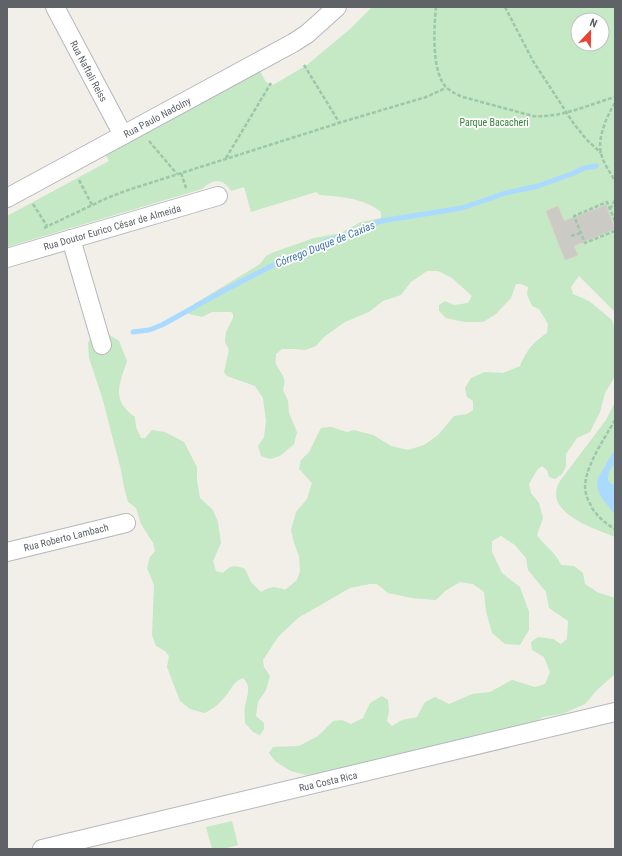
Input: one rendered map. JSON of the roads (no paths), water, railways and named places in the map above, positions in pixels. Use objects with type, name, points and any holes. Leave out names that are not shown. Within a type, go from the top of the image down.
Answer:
[{"type":"street","name":"Rua Naftali Reiss","points":[[55,7],[123,135]]},
{"type":"street","name":"Rua Paulo Nadolny","points":[[7,198],[279,51],[307,34],[337,7]]},
{"type":"street","name":"Rua Doutor Eurico César de Almeida","points":[[7,258],[218,196]]},
{"type":"street","points":[[71,239],[102,345]]},
{"type":"street","name":"Rua Roberto Lambach","points":[[7,552],[126,523]]},
{"type":"street","name":"Rua Costa Rica","points":[[42,849],[615,712]]},
{"type":"water","points":[[615,449],[615,464],[608,475],[608,480],[611,484],[615,485],[615,514],[599,493],[597,483],[598,478]]},
{"type":"waterway","name":"Córrego Duque de Caxias","points":[[133,332],[149,330],[162,325],[279,262],[319,246],[326,241],[351,234],[359,229],[381,221],[462,208],[506,193],[538,186],[584,168],[596,166]]},
{"type":"park label","name":"Parque Bacacheri","points":[[494,122]]}]
